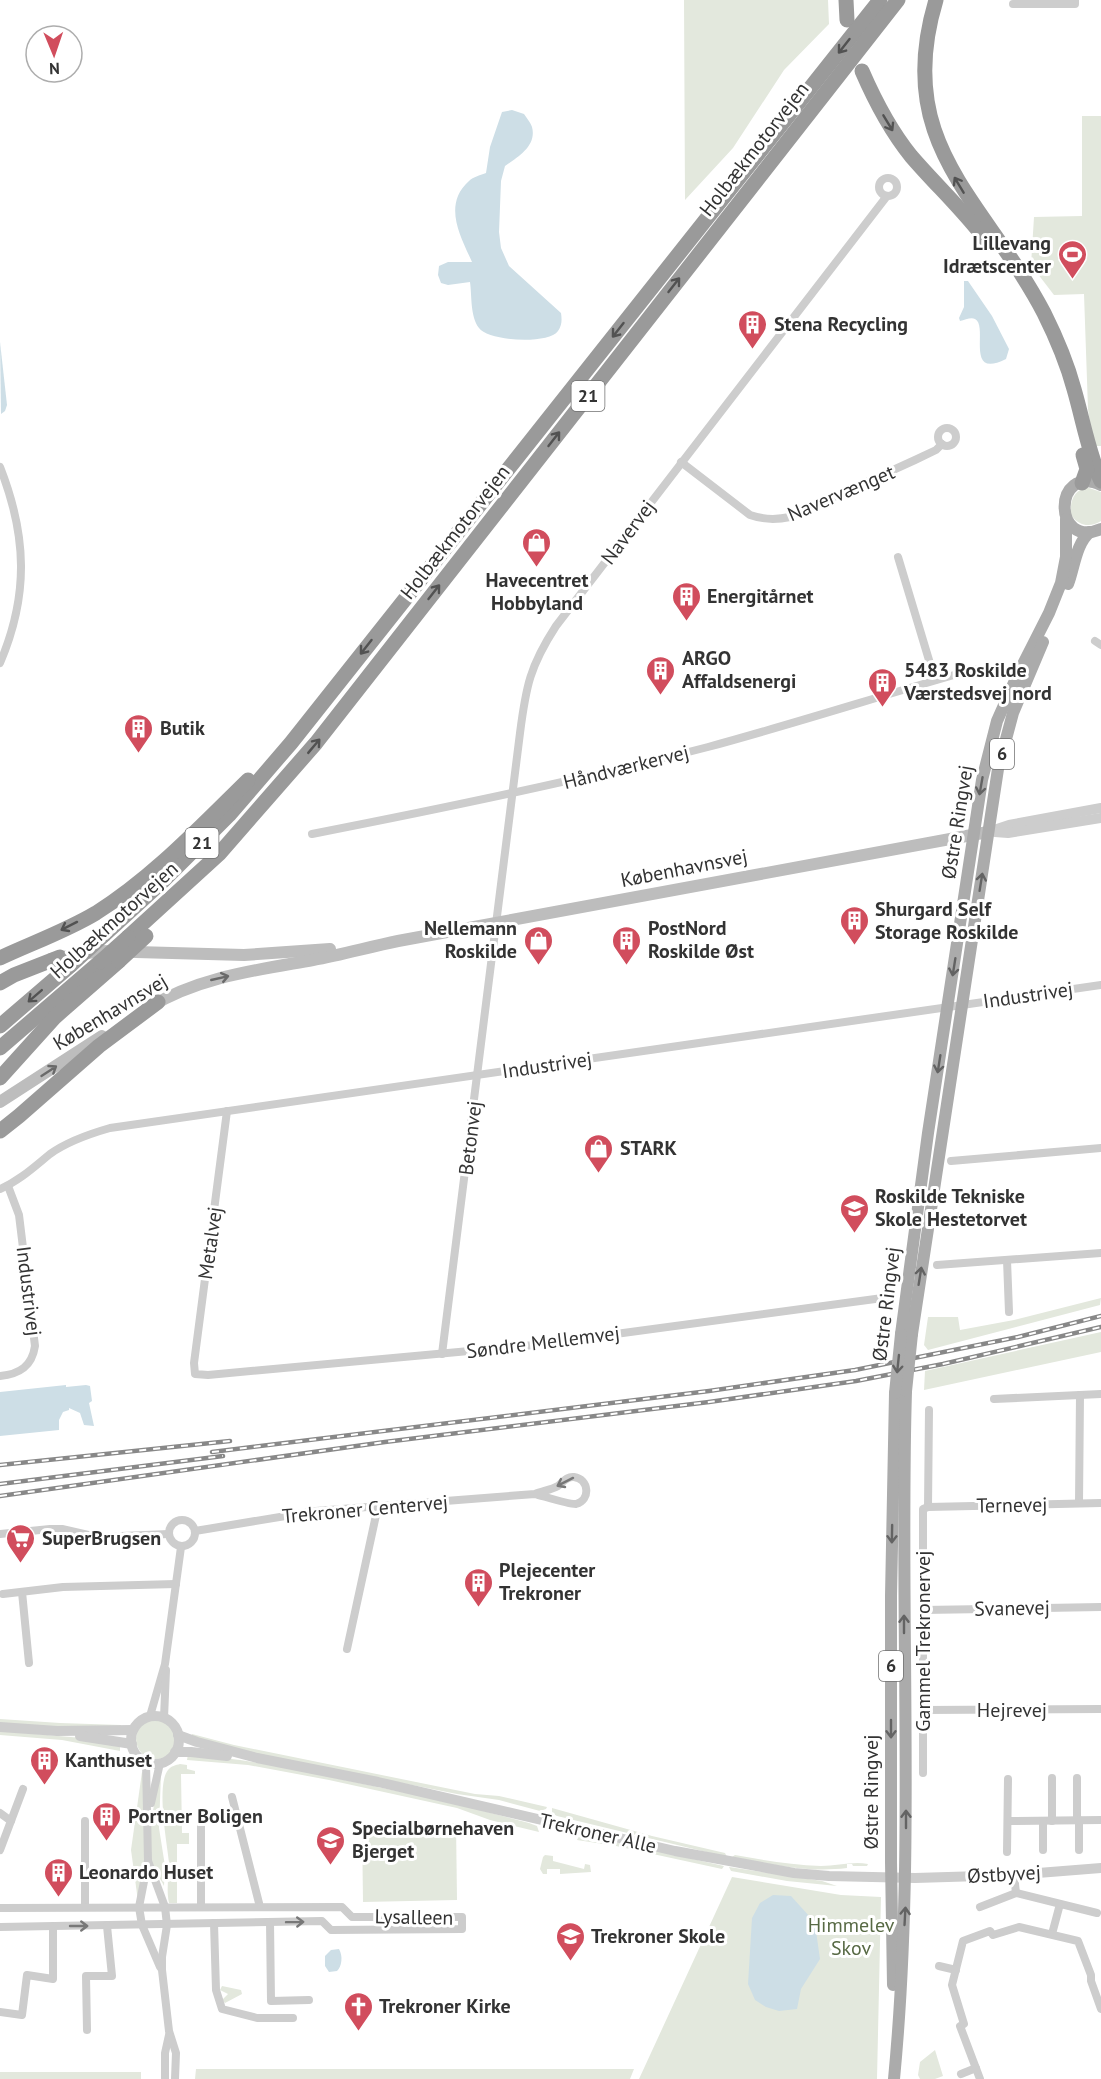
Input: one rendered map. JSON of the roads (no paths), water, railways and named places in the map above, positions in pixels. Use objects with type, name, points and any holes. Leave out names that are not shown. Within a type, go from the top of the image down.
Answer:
[{"type":"highway","points":[[846,0],[847,20]]},
{"type":"highway","name":"Holbækmotorvejen","points":[[0,1026],[65,961],[104,935],[163,881],[229,815],[291,742],[880,0]]},
{"type":"highway","name":"Holbækmotorvejen","points":[[0,1048],[100,962],[219,854],[276,790],[316,743],[898,0]]},
{"type":"highway","points":[[936,0],[928,23],[924,55],[924,83],[938,144],[949,168],[970,202],[1016,268],[1043,312],[1059,346],[1074,389],[1088,446],[1101,483]]},
{"type":"highway","points":[[862,71],[875,102],[891,130],[910,155],[982,234],[1014,277],[1035,312],[1058,360],[1070,403],[1087,470],[1082,483]]},
{"type":"highway","points":[[0,958],[93,914],[117,899],[189,838],[263,765],[291,742]]},
{"type":"highway","points":[[0,1078],[55,1017],[119,961],[185,898],[255,823],[276,790]]},
{"type":"highway","points":[[0,983],[14,975],[65,961]]},
{"type":"highway","points":[[0,1131],[99,1046],[158,1002]]},
{"type":"main road","points":[[1082,483],[1101,483]]},
{"type":"main road","name":"6","points":[[1082,483],[1074,486],[1065,497],[1066,519],[1076,529],[1095,530]]},
{"type":"main road","name":"Østre Ringvej","points":[[886,2079],[894,1980],[891,1596],[900,1392],[906,1334],[948,1006],[989,748],[997,721],[1061,583],[1066,557],[1066,519]]},
{"type":"main road","name":"Østre Ringvej","points":[[906,1334],[962,1004],[998,769],[1013,713],[1062,600],[1084,537],[1095,530]]},
{"type":"main road","name":"Københavnsvej","points":[[0,1102],[158,1002],[200,983],[497,922],[988,832]]},
{"type":"main road","name":"Københavnsvej","points":[[0,975],[100,951],[244,955],[293,953],[388,943]]},
{"type":"main road","name":"Østre Ringvej","points":[[894,2079],[900,2021],[906,1878],[903,1480],[900,1392]]},
{"type":"street","points":[[1013,4],[1075,4],[1075,0]]},
{"type":"street","name":"Navervej","points":[[497,922],[528,680],[541,648],[681,462],[887,196]]},
{"type":"street","name":"Navervænget","points":[[681,462],[750,515],[778,519],[790,517],[915,460],[936,450],[942,444]]},
{"type":"street","points":[[0,467],[16,515],[21,560],[18,610],[0,663]]},
{"type":"street","points":[[898,557],[935,680]]},
{"type":"street","name":"Håndværkervej","points":[[312,834],[513,794],[736,739],[935,680],[985,668],[1017,676]]},
{"type":"street","name":"Københavnsvej","points":[[988,832],[1009,825],[1101,808]]},
{"type":"street","name":"Københavnsvej","points":[[988,832],[1008,833],[1101,819]]},
{"type":"street","name":"Betonvej","points":[[442,1354],[497,922]]},
{"type":"street","name":"Industrivej","points":[[0,1376],[18,1373],[24,1369],[34,1356],[35,1346],[19,1215],[4,1187],[54,1152],[87,1135],[110,1128],[948,1006],[1101,986]]},
{"type":"street","name":"Metalvej","points":[[195,1374],[194,1363],[227,1111]]},
{"type":"street","points":[[951,1161],[1101,1148]]},
{"type":"street","points":[[937,1265],[1101,1253]]},
{"type":"street","points":[[1007,1260],[1010,1312]]},
{"type":"street","name":"Søndre Mellemvej","points":[[195,1374],[208,1375],[534,1345],[890,1297]]},
{"type":"street","points":[[994,1399],[1101,1394]]},
{"type":"street","points":[[1079,1503],[1080,1395]]},
{"type":"street","name":"Gammel Trekronervej","points":[[922,1773],[923,1610],[929,1410]]},
{"type":"street","name":"Trekroner Centervej","points":[[195,1531],[271,1517],[535,1494],[557,1486],[568,1478],[575,1477],[585,1485],[586,1492],[585,1498],[574,1505],[535,1494]]},
{"type":"street","name":"Ternevej","points":[[926,1508],[1101,1503]]},
{"type":"street","points":[[347,1649],[378,1506]]},
{"type":"street","points":[[180,1520],[189,1522],[195,1531],[192,1542],[181,1547],[170,1540],[172,1525],[180,1520]]},
{"type":"street","points":[[0,1534],[62,1529],[97,1537],[169,1534]]},
{"type":"street","points":[[150,1716],[165,1664],[181,1547]]},
{"type":"street","points":[[3,1594],[63,1587],[176,1584]]},
{"type":"street","points":[[22,1592],[29,1663]]},
{"type":"street","name":"Svanevej","points":[[923,1610],[1101,1607]]},
{"type":"street","points":[[164,1718],[165,1664]]},
{"type":"street","name":"Hejrevej","points":[[923,1710],[1101,1709]]},
{"type":"street","points":[[150,1716],[164,1718],[175,1726],[178,1735],[175,1752],[160,1763],[146,1762],[137,1755],[132,1744],[133,1730],[138,1723],[150,1716]]},
{"type":"street","points":[[0,1727],[57,1731],[133,1730]]},
{"type":"street","points":[[57,1731],[63,1734],[132,1744]]},
{"type":"street","name":"Trekroner Alle","points":[[178,1735],[257,1758],[378,1782],[727,1862],[794,1873],[906,1878]]},
{"type":"street","name":"Trekroner Alle","points":[[175,1752],[257,1758]]},
{"type":"street","points":[[146,1762],[148,1861],[139,1907],[142,1925],[162,1970]]},
{"type":"street","points":[[148,1809],[160,1763]]},
{"type":"street","points":[[1043,1850],[1052,1778]]},
{"type":"street","points":[[1077,1778],[1079,1850]]},
{"type":"street","points":[[1007,1852],[1008,1779]]},
{"type":"street","points":[[0,1850],[23,1790]]},
{"type":"street","points":[[232,1797],[260,1907]]},
{"type":"street","points":[[0,1813],[11,1821]]},
{"type":"street","points":[[201,1813],[201,1907]]},
{"type":"street","points":[[1008,1821],[1101,1820]]},
{"type":"street","points":[[85,1821],[85,1907]]},
{"type":"street","points":[[148,1861],[165,1907],[167,1925],[162,1970],[169,2031],[176,2052],[175,2079]]},
{"type":"street","name":"Østbyvej","points":[[906,1878],[1014,1875],[1101,1868]]},
{"type":"street","points":[[1014,1875],[1016,1893]]},
{"type":"street","points":[[980,1907],[1016,1893],[1097,1913]]},
{"type":"street","points":[[1052,1934],[1060,1904]]},
{"type":"street","name":"Lysalleen","points":[[0,1908],[342,1907],[352,1917],[353,1930]]},
{"type":"street","name":"Lysalleen","points":[[0,1927],[322,1921],[331,1930],[462,1929],[462,1917],[352,1917]]},
{"type":"street","points":[[270,1922],[271,2001],[309,2000]]},
{"type":"street","points":[[214,1923],[216,1990],[222,2008],[257,2018],[293,2018]]},
{"type":"street","points":[[0,2012],[22,2015],[27,1975],[53,1978],[53,1926]]},
{"type":"street","points":[[87,2030],[86,1976],[112,1976],[106,1926]]},
{"type":"street","points":[[980,2079],[960,2026],[964,2024],[952,1985],[963,1941],[990,1931],[993,1935],[1019,1927],[1078,1941],[1101,2009]]},
{"type":"street","points":[[939,1966],[956,1970]]},
{"type":"street","points":[[165,2079],[165,2053],[169,2031]]},
{"type":"street","points":[[961,2074],[976,2068]]},
{"type":"railway","points":[[212,1452],[709,1391],[855,1370],[1018,1337],[1101,1316]]},
{"type":"railway","points":[[0,1496],[385,1442],[709,1402],[856,1381],[943,1364],[1101,1327]]},
{"type":"railway","points":[[0,1465],[230,1441]]},
{"type":"railway","points":[[0,1484],[223,1456]]},
{"type":"place","name":"Lillevang Idrætscenter","points":[[1072,280]]},
{"type":"place","name":"Stena Recycling","points":[[753,350]]},
{"type":"place","name":"Havecentret Hobbyland","points":[[537,568]]},
{"type":"place","name":"Energitårnet","points":[[686,622]]},
{"type":"place","name":"ARGO Affaldsenergi","points":[[661,696]]},
{"type":"place","name":"5483 Roskilde Værstedsvej nord","points":[[883,708]]},
{"type":"place","name":"Butik","points":[[139,754]]},
{"type":"place","name":"Shurgard Self Storage Roskilde","points":[[854,946]]},
{"type":"place","name":"Nellemann Roskilde","points":[[538,966]]},
{"type":"place","name":"PostNord Roskilde Øst","points":[[627,966]]},
{"type":"place","name":"STARK","points":[[599,1174]]},
{"type":"place","name":"Roskilde Tekniske Skole Hestetorvet","points":[[854,1234]]},
{"type":"place","name":"SuperBrugsen","points":[[21,1564]]},
{"type":"place","name":"Plejecenter Trekroner","points":[[478,1608]]},
{"type":"place","name":"Kanthuset","points":[[44,1786]]},
{"type":"place","name":"Portner Boligen","points":[[107,1842]]},
{"type":"place","name":"Specialbørnehaven Bjerget","points":[[331,1866]]},
{"type":"place","name":"Leonardo Huset","points":[[58,1898]]},
{"type":"place","name":"Trekroner Skole","points":[[570,1962]]},
{"type":"place","name":"Trekroner Kirke","points":[[358,2032]]},
{"type":"park label","name":"Himmelev Skov","points":[[851,1936]]}]
